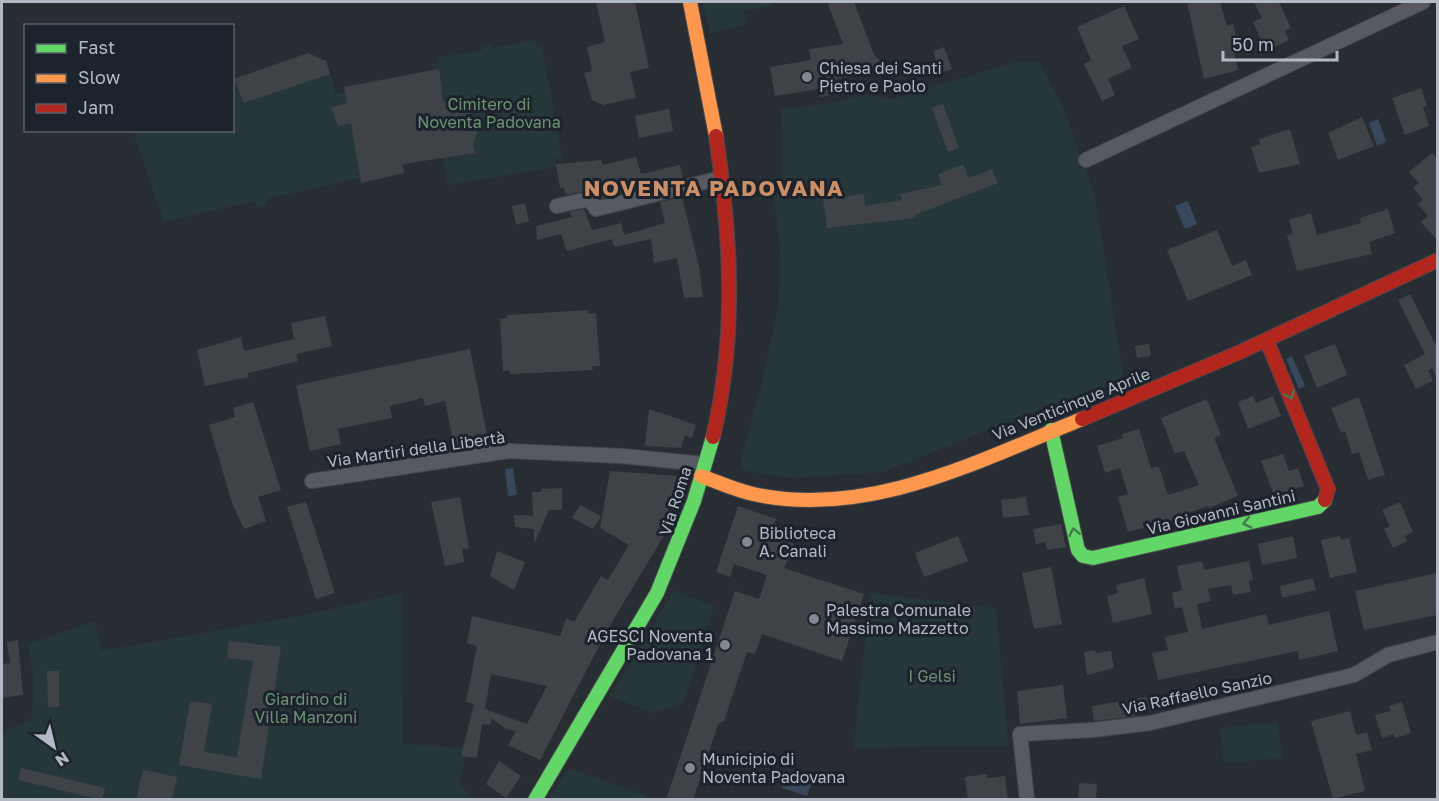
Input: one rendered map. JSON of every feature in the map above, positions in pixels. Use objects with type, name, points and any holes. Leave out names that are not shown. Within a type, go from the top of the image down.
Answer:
[{"type":"street","name":"Via Roma","points":[[535,800],[663,580],[688,524],[717,414],[728,354],[729,310],[721,178],[708,89],[690,2]]},
{"type":"street","points":[[1086,160],[1423,2]]},
{"type":"street","points":[[557,206],[589,199],[596,209],[721,178]]},
{"type":"street","name":"Via Venticinque Aprile","points":[[703,470],[754,494],[807,501],[849,500],[903,489],[1268,341],[1341,309],[1437,260]]},
{"type":"street","name":"Via Giovanni Santini","points":[[1051,430],[1078,550],[1083,556],[1093,558],[1318,507],[1326,498],[1328,489],[1268,341]]},
{"type":"street","name":"Via Martiri della Libertà","points":[[312,481],[508,451],[622,456],[703,470]]},
{"type":"street","name":"Via Raffaello Sanzio","points":[[1027,800],[1020,734],[1093,730],[1150,723],[1354,675],[1388,655],[1437,642]]},
{"type":"green space","points":[[703,2],[771,2],[773,6],[744,11],[746,24],[710,33]]},
{"type":"green space","name":"Cimitero di Noventa Padovana","points":[[535,40],[536,47],[542,46],[562,158],[555,159],[556,167],[448,185],[443,158],[403,165],[404,173],[362,183],[360,178],[266,199],[267,205],[257,207],[255,201],[164,222],[133,132],[234,132],[234,79],[308,53],[326,61],[336,94],[345,92],[344,87],[433,70],[432,64],[439,63],[438,57],[482,51],[481,46],[491,44],[492,48]]},
{"type":"green space","points":[[1015,62],[1040,63],[1064,109],[1095,198],[1124,380],[1046,407],[883,472],[791,478],[745,471],[740,462],[761,387],[779,304],[780,247],[773,191],[782,173],[781,109],[823,104],[867,95],[892,99]]},
{"type":"green space","points":[[674,590],[714,607],[683,703],[652,713],[610,696]]},
{"type":"green space","name":"Giardino di Villa Manzoni","points":[[402,593],[403,744],[468,748],[459,782],[472,799],[2,800],[2,731],[31,721],[34,683],[28,644],[95,621],[101,650],[106,650],[300,616]]},
{"type":"green space","name":"I Gelsi","points":[[870,593],[996,608],[1008,745],[854,748]]},
{"type":"green space","points":[[1278,722],[1282,758],[1224,763],[1220,728]]},
{"type":"green space","points":[[570,769],[648,798],[549,799],[567,770]]},
{"type":"water","points":[[1378,119],[1386,142],[1377,146],[1369,123]]},
{"type":"water","points":[[1188,201],[1197,224],[1185,229],[1175,206]]},
{"type":"water","points":[[1292,356],[1305,386],[1299,389],[1286,359]]},
{"type":"water","points":[[513,468],[517,495],[508,496],[505,469]]},
{"type":"water","points":[[786,776],[811,784],[807,796],[782,788]]},
{"type":"building","points":[[596,2],[635,2],[649,68],[630,72],[636,98],[603,105],[592,100],[584,73],[592,71],[587,47],[605,42]]},
{"type":"building","points":[[827,2],[854,2],[874,55],[883,63],[875,71],[837,79],[840,93],[820,97],[819,89],[775,96],[770,67],[811,60],[809,49],[843,44]]},
{"type":"building","points":[[1187,2],[1220,2],[1227,26],[1233,24],[1240,52],[1234,54],[1238,70],[1204,79]]},
{"type":"building","points":[[1254,2],[1279,2],[1291,28],[1285,31],[1289,40],[1266,51],[1253,22],[1262,18]]},
{"type":"building","points":[[1124,6],[1139,39],[1122,46],[1132,68],[1108,79],[1115,95],[1102,101],[1084,64],[1091,60],[1077,27]]},
{"type":"building","points":[[944,47],[952,69],[940,73],[933,51]]},
{"type":"building","points":[[308,53],[326,61],[330,74],[244,103],[234,79]]},
{"type":"building","points":[[439,69],[443,101],[469,97],[471,121],[477,132],[473,144],[475,153],[402,164],[404,173],[361,183],[351,123],[338,126],[331,108],[347,103],[344,87]]},
{"type":"building","points":[[1421,88],[1427,105],[1423,107],[1429,126],[1405,135],[1392,98]]},
{"type":"building","points":[[943,104],[959,148],[948,152],[932,108]]},
{"type":"building","points":[[669,109],[673,131],[639,138],[635,116]]},
{"type":"building","points":[[1362,117],[1374,146],[1338,160],[1328,133]]},
{"type":"building","points":[[1290,129],[1300,164],[1259,173],[1251,147],[1260,144],[1259,139]]},
{"type":"building","points":[[1432,153],[1437,159],[1437,240],[1421,222],[1428,216],[1418,204],[1423,200],[1413,188],[1419,183],[1409,172]]},
{"type":"building","points":[[636,157],[641,174],[680,165],[683,178],[600,199],[592,190],[566,195],[564,188],[560,188],[556,164],[601,160],[603,165]]},
{"type":"building","points":[[963,164],[969,178],[992,169],[998,183],[915,215],[915,218],[827,228],[823,199],[864,194],[865,206],[902,200],[900,194],[942,185],[938,174]]},
{"type":"building","points":[[682,197],[699,266],[703,297],[684,298],[677,258],[654,263],[651,239],[614,247],[612,239],[567,251],[561,234],[537,240],[536,226],[572,217],[570,212],[584,209],[592,230],[621,223],[624,235],[665,223],[660,202]]},
{"type":"building","points":[[525,203],[529,221],[516,225],[512,206]]},
{"type":"building","points":[[1388,209],[1395,233],[1369,242],[1372,254],[1297,271],[1287,235],[1293,234],[1289,220],[1311,213],[1317,235],[1361,223],[1360,218]]},
{"type":"building","points":[[1217,230],[1232,266],[1246,260],[1252,275],[1188,301],[1167,250]]},
{"type":"building","points":[[1410,294],[1437,348],[1437,379],[1432,368],[1428,370],[1433,381],[1416,389],[1404,365],[1425,354],[1398,300]]},
{"type":"building","points":[[588,310],[589,314],[596,313],[600,366],[592,366],[593,370],[510,374],[510,371],[503,371],[500,319],[507,318],[507,315]]},
{"type":"building","points":[[325,316],[332,346],[296,354],[298,361],[248,373],[249,377],[205,386],[197,350],[241,337],[244,351],[294,339],[291,323]]},
{"type":"building","points":[[1149,344],[1151,356],[1137,358],[1135,346]]},
{"type":"building","points":[[1335,344],[1347,375],[1317,388],[1304,356]]},
{"type":"building","points":[[470,349],[489,445],[455,450],[445,401],[425,406],[423,398],[390,406],[392,418],[338,429],[341,444],[310,451],[296,385]]},
{"type":"building","points":[[1253,396],[1256,403],[1273,396],[1281,416],[1248,429],[1238,402]]},
{"type":"building","points":[[1359,397],[1385,475],[1368,480],[1359,452],[1352,454],[1345,431],[1341,433],[1331,408]]},
{"type":"building","points":[[1207,399],[1221,435],[1214,438],[1238,496],[1209,508],[1208,506],[1182,515],[1182,517],[1128,532],[1118,497],[1128,494],[1120,468],[1105,473],[1097,446],[1123,438],[1122,434],[1139,429],[1151,468],[1159,467],[1168,495],[1199,485],[1184,451],[1175,454],[1161,418]]},
{"type":"building","points":[[253,402],[281,490],[258,497],[266,521],[244,529],[232,503],[209,425],[235,417],[233,408]]},
{"type":"building","points":[[649,409],[696,425],[692,438],[685,435],[681,448],[645,446]]},
{"type":"building","points":[[1283,454],[1289,471],[1298,468],[1304,486],[1274,496],[1261,461]]},
{"type":"building","points":[[610,471],[677,476],[663,533],[665,534],[610,625],[540,760],[508,745],[516,731],[506,729],[492,719],[490,725],[482,724],[477,758],[461,756],[474,704],[466,702],[477,646],[467,643],[472,616],[560,636],[566,618],[574,622],[601,576],[608,580],[629,545],[600,528]],"holes":[[[491,674],[547,686],[527,724],[485,709]]]},
{"type":"building","points":[[562,488],[562,510],[549,510],[534,544],[534,529],[515,527],[514,515],[533,516],[532,492]]},
{"type":"building","points":[[460,497],[469,548],[462,549],[464,562],[445,566],[431,502]]},
{"type":"building","points":[[1026,497],[1029,515],[1003,518],[1001,500]]},
{"type":"building","points":[[306,502],[335,593],[316,599],[287,507]]},
{"type":"building","points":[[1400,502],[1413,532],[1405,536],[1407,541],[1393,548],[1384,529],[1390,526],[1382,510]]},
{"type":"building","points":[[580,505],[601,516],[593,529],[572,518]]},
{"type":"building","points":[[738,506],[776,519],[771,535],[794,544],[784,568],[864,594],[842,661],[762,634],[755,654],[747,652],[724,721],[718,724],[693,800],[666,800],[735,591],[759,599],[767,575],[734,564],[730,577],[716,572]]},
{"type":"building","points":[[1061,524],[1066,547],[1047,550],[1045,542],[1036,544],[1033,529]]},
{"type":"building","points":[[958,536],[968,561],[924,577],[915,553]]},
{"type":"building","points":[[1293,536],[1297,558],[1262,565],[1258,544]]},
{"type":"building","points":[[1340,536],[1341,540],[1349,538],[1357,572],[1330,578],[1321,540]]},
{"type":"building","points":[[497,551],[525,562],[514,590],[490,576]]},
{"type":"building","points":[[1202,561],[1204,570],[1249,561],[1253,580],[1249,581],[1251,592],[1233,595],[1231,585],[1208,589],[1211,601],[1197,604],[1202,629],[1266,614],[1269,625],[1329,611],[1338,651],[1299,660],[1298,651],[1158,680],[1152,653],[1168,650],[1165,637],[1188,632],[1182,607],[1175,609],[1172,593],[1182,590],[1177,566]]},
{"type":"building","points":[[1051,567],[1062,624],[1034,629],[1022,573]]},
{"type":"building","points":[[1437,573],[1437,615],[1364,630],[1355,591]]},
{"type":"building","points":[[1144,578],[1152,614],[1113,623],[1107,596],[1118,593],[1116,585]]},
{"type":"building","points":[[1313,578],[1316,590],[1282,598],[1280,586]]},
{"type":"building","points":[[18,640],[23,695],[2,698],[2,664],[10,663],[7,642]]},
{"type":"building","points":[[229,641],[281,647],[261,779],[179,765],[190,701],[212,704],[204,752],[237,757],[253,661],[227,658]]},
{"type":"building","points":[[1095,650],[1096,653],[1111,651],[1114,668],[1087,675],[1084,652]]},
{"type":"building","points":[[47,671],[59,671],[59,707],[48,707]]},
{"type":"building","points":[[1063,685],[1067,718],[1020,724],[1017,691]]},
{"type":"building","points":[[1157,695],[1159,708],[1136,712],[1137,716],[1094,721],[1092,706]]},
{"type":"building","points":[[1402,702],[1411,733],[1395,738],[1394,734],[1382,738],[1375,715],[1391,711],[1389,706]]},
{"type":"building","points":[[1350,711],[1356,735],[1367,732],[1372,750],[1356,754],[1365,791],[1333,799],[1311,721]]},
{"type":"building","points":[[499,761],[521,776],[506,798],[486,784]]},
{"type":"building","points":[[21,768],[105,788],[102,800],[18,780]]},
{"type":"building","points":[[143,770],[177,777],[172,800],[136,800]]},
{"type":"building","points":[[987,774],[987,778],[1005,776],[1008,800],[968,800],[965,777]]},
{"type":"building","points":[[1079,783],[1097,784],[1096,800],[1078,800]]},
{"type":"traffic: fast","points":[[1051,430],[1078,550],[1083,556],[1093,558],[1318,507],[1325,500]]},
{"type":"traffic: fast","points":[[535,800],[657,593],[694,501],[713,437]]},
{"type":"traffic: slow","points":[[690,2],[716,136]]},
{"type":"traffic: slow","points":[[701,476],[753,494],[796,500],[838,499],[922,482],[963,468],[1082,419]]},
{"type":"traffic: jam","points":[[713,437],[726,362],[729,286],[725,211],[716,136]]},
{"type":"traffic: jam","points":[[1082,419],[1240,352],[1438,260]]},
{"type":"traffic: jam","points":[[1267,341],[1328,489],[1325,500]]},
{"type":"place","name":"Chiesa dei Santi Pietro e Paolo","points":[[807,77]]},
{"type":"place","name":"Biblioteca A. Canali","points":[[747,542]]},
{"type":"place","name":"Palestra Comunale Massimo Mazzetto","points":[[814,619]]},
{"type":"place","name":"AGESCI Noventa Padovana 1","points":[[725,645]]},
{"type":"place","name":"Municipio di Noventa Padovana","points":[[690,768]]},
{"type":"district","name":"NOVENTA PADOVANA","points":[[714,188]]}]
